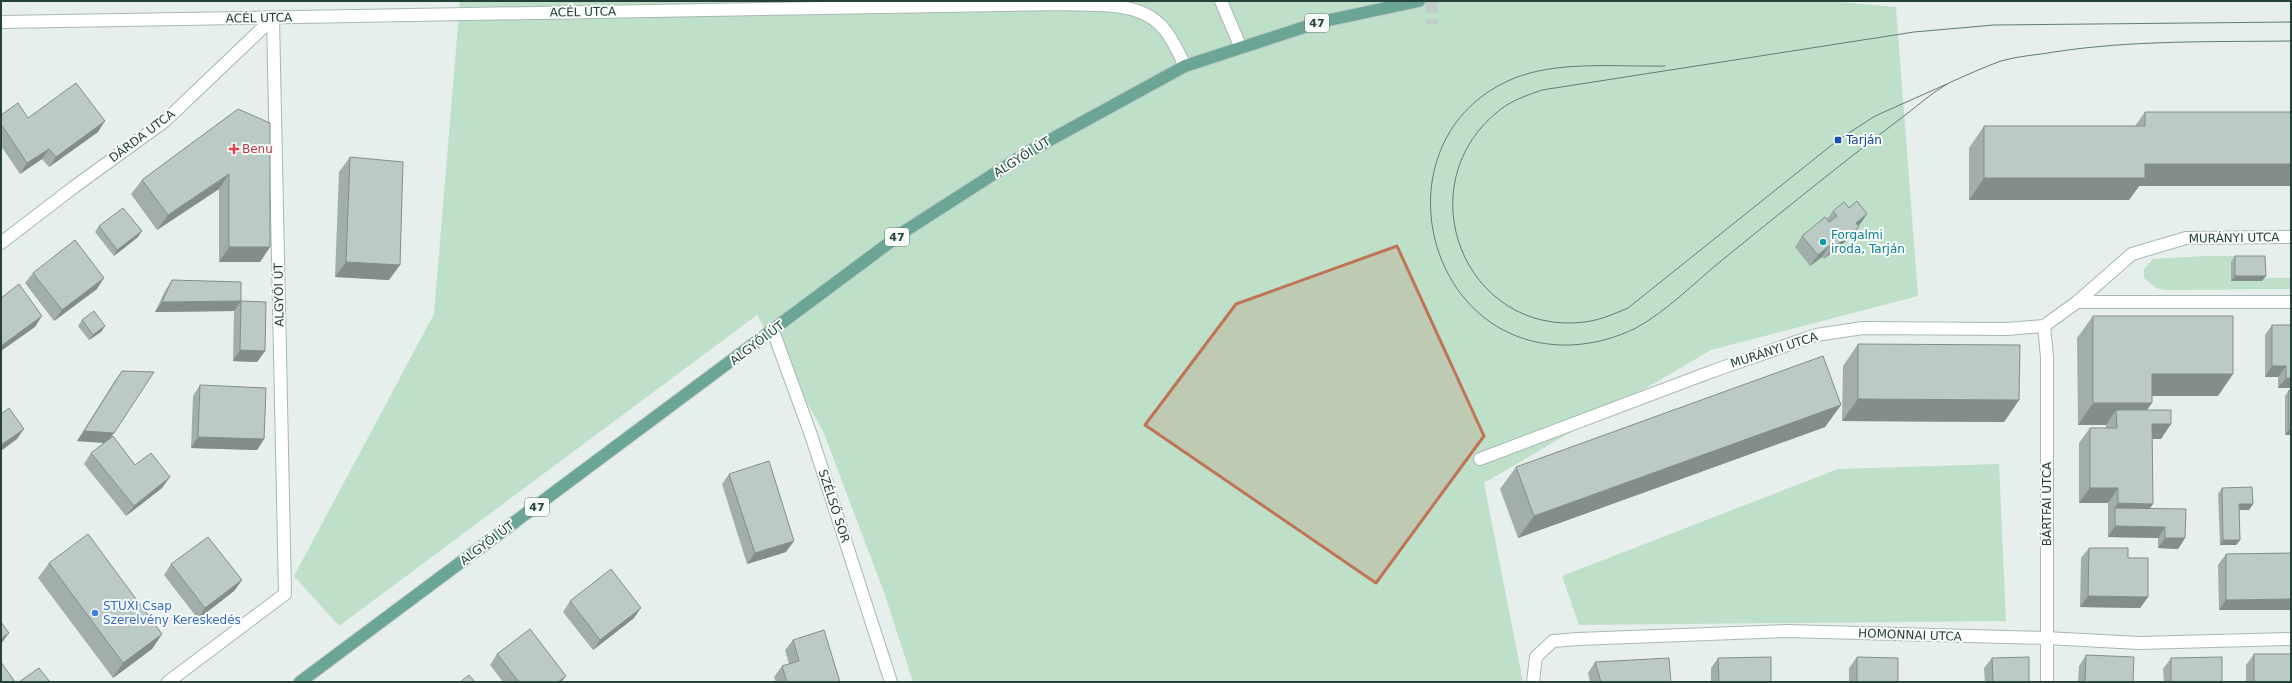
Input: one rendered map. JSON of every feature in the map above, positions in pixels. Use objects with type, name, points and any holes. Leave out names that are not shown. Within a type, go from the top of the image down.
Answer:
[{"type":"main road","name":"47","points":[[1241,48],[1320,22],[1419,1]]},
{"type":"main road","name":"ALGYŐI ÚT","points":[[300,682],[906,231],[1009,165],[1081,122],[1185,66],[1241,48]]},
{"type":"street","points":[[1221,1],[1241,48]]},
{"type":"street","name":"ACÉL UTCA","points":[[1,22],[273,18],[747,5],[1062,4],[1128,8],[1148,14],[1164,29],[1185,66]]},
{"type":"street","name":"DÁRDA UTCA","points":[[1,243],[74,187],[165,121],[273,18]]},
{"type":"street","name":"ALGYŐI ÚT","points":[[168,682],[285,594],[273,18]]},
{"type":"street","name":"MURÁNYI UTCA","points":[[1480,459],[1713,371],[1816,335],[1863,328],[2007,329],[2044,326],[2077,302],[2132,254],[2186,238],[2291,237]]},
{"type":"street","points":[[2077,302],[2291,302]]},
{"type":"street","name":"BÁRTFAI UTCA","points":[[2044,326],[2047,357],[2047,682]]},
{"type":"street","name":"SZÉLSŐ SOR","points":[[773,331],[811,435],[891,682]]},
{"type":"street","name":"HOMONNAI UTCA","points":[[1533,682],[1536,657],[1553,641],[1578,639],[1787,631],[2046,638],[2139,644],[2291,639]]},
{"type":"highlighted area","points":[[1397,246],[1484,436],[1376,583],[1145,425],[1236,304]]},
{"type":"green space","points":[[460,1],[1826,1],[1896,7],[1918,296],[1711,350],[1484,483],[1523,682],[913,682],[885,595],[823,431],[757,315],[339,626],[294,576],[434,314]]},
{"type":"green space","points":[[2206,256],[2264,256],[2265,278],[2291,278],[2291,289],[2165,290],[2156,288],[2144,278],[2144,269],[2153,259]]},
{"type":"green space","points":[[1999,464],[2006,621],[1579,625],[1562,576],[1838,469]]},
{"type":"building","points":[[76,83],[105,121],[56,157],[49,149],[27,163],[1,124],[1,115],[18,103],[28,118]]},
{"type":"building","points":[[238,109],[270,123],[270,247],[229,247],[229,174],[168,215],[142,180]]},
{"type":"building","points":[[2145,112],[2291,112],[2291,164],[2145,164],[2145,178],[1984,178],[1984,126],[2145,126]]},
{"type":"building","points":[[350,157],[403,162],[400,265],[346,262]]},
{"type":"building","name":"Forgalmi iroda, Tarján","points":[[1857,201],[1867,214],[1856,223],[1859,227],[1832,249],[1829,246],[1818,255],[1802,236],[1825,217],[1829,222],[1837,216],[1833,211],[1844,202],[1849,208]]},
{"type":"building","points":[[123,208],[142,231],[117,250],[99,226]]},
{"type":"building","points":[[75,240],[104,278],[62,310],[33,273]]},
{"type":"building","points":[[2235,256],[2265,256],[2266,276],[2235,276]]},
{"type":"building","points":[[172,280],[241,282],[241,301],[162,302]]},
{"type":"building","points":[[19,284],[42,316],[1,346],[1,298]]},
{"type":"building","points":[[241,301],[266,302],[265,351],[240,350]]},
{"type":"building","points":[[94,311],[105,326],[93,335],[82,320]]},
{"type":"building","points":[[2093,316],[2233,316],[2233,374],[2152,374],[2152,403],[2093,403]]},
{"type":"building","points":[[2272,325],[2291,325],[2291,378],[2286,378],[2286,366],[2272,366]]},
{"type":"building","points":[[1858,344],[2020,345],[2019,400],[1858,399]]},
{"type":"building","points":[[1823,356],[1841,405],[1534,516],[1516,467]]},
{"type":"building","points":[[122,371],[154,372],[114,433],[84,431]]},
{"type":"building","points":[[200,385],[266,388],[264,439],[198,437]]},
{"type":"building","points":[[2289,390],[2291,390],[2291,430],[2289,430]]},
{"type":"building","points":[[9,408],[24,429],[1,445],[1,414]]},
{"type":"building","points":[[2116,410],[2171,410],[2171,424],[2152,424],[2153,504],[2118,503],[2118,488],[2090,488],[2090,428],[2117,428]]},
{"type":"building","points":[[113,436],[135,465],[151,453],[170,477],[134,506],[91,453]]},
{"type":"building","points":[[769,461],[794,541],[755,553],[729,474]]},
{"type":"building","points":[[2252,487],[2253,504],[2239,504],[2240,540],[2223,540],[2222,488]]},
{"type":"building","points":[[2115,508],[2186,509],[2185,538],[2165,538],[2165,527],[2115,526]]},
{"type":"building","name":"STUXI Csap Szerelvény Kereskedés","points":[[88,534],[162,634],[123,663],[49,563]]},
{"type":"building","points":[[208,537],[242,580],[205,608],[171,564]]},
{"type":"building","points":[[2089,548],[2128,548],[2128,558],[2148,558],[2148,597],[2088,596]]},
{"type":"building","points":[[2291,553],[2291,599],[2226,600],[2226,554]]},
{"type":"building","points":[[611,569],[641,608],[600,640],[570,601]]},
{"type":"building","points":[[1,622],[9,633],[1,639]]},
{"type":"building","points":[[530,629],[566,676],[558,682],[519,682],[497,654]]},
{"type":"building","points":[[824,630],[840,682],[787,682],[782,666],[799,661],[793,640]]},
{"type":"building","points":[[2254,654],[2291,654],[2291,682],[2254,682]]},
{"type":"building","points":[[2086,655],[2134,657],[2133,682],[2085,682]]},
{"type":"building","points":[[1771,657],[1771,682],[1719,682],[1718,658]]},
{"type":"building","points":[[1857,657],[1898,658],[1898,682],[1857,682]]},
{"type":"building","points":[[2029,657],[2029,682],[1993,682],[1992,658]]},
{"type":"building","points":[[2222,657],[2222,682],[2171,682],[2171,658]]},
{"type":"building","points":[[1669,658],[1671,682],[1601,682],[1595,662]]},
{"type":"building","points":[[1,662],[15,682],[1,682]]},
{"type":"building","points":[[39,668],[50,682],[19,682]]},
{"type":"building","points":[[469,675],[475,682],[460,682]]},
{"type":"tunnel","points":[[1432,1],[1432,24]]},
{"type":"tram line","points":[[1947,84],[1875,116],[1838,140],[1628,308],[1596,320],[1585,322],[1543,320],[1507,305],[1480,281],[1461,249],[1453,213],[1456,176],[1472,140],[1501,109],[1516,100],[1542,90],[1914,32],[1994,25],[2291,22]]},
{"type":"tram line","points":[[1665,66],[1586,66],[1546,70],[1510,80],[1468,109],[1442,147],[1431,192],[1434,237],[1451,279],[1480,314],[1520,338],[1571,345],[1604,340],[1636,328],[1659,313],[1786,208],[1930,96],[1951,82],[2001,61],[2054,52],[2113,45],[2172,42],[2291,41]]},
{"type":"place","name":"Tarján","points":[[1838,140]]},
{"type":"place","name":"Benu","points":[[234,149]]},
{"type":"place","name":"Forgalmi iroda, Tarján","points":[[1823,242]]},
{"type":"place","name":"STUXI Csap Szerelvény Kereskedés","points":[[95,613]]}]
